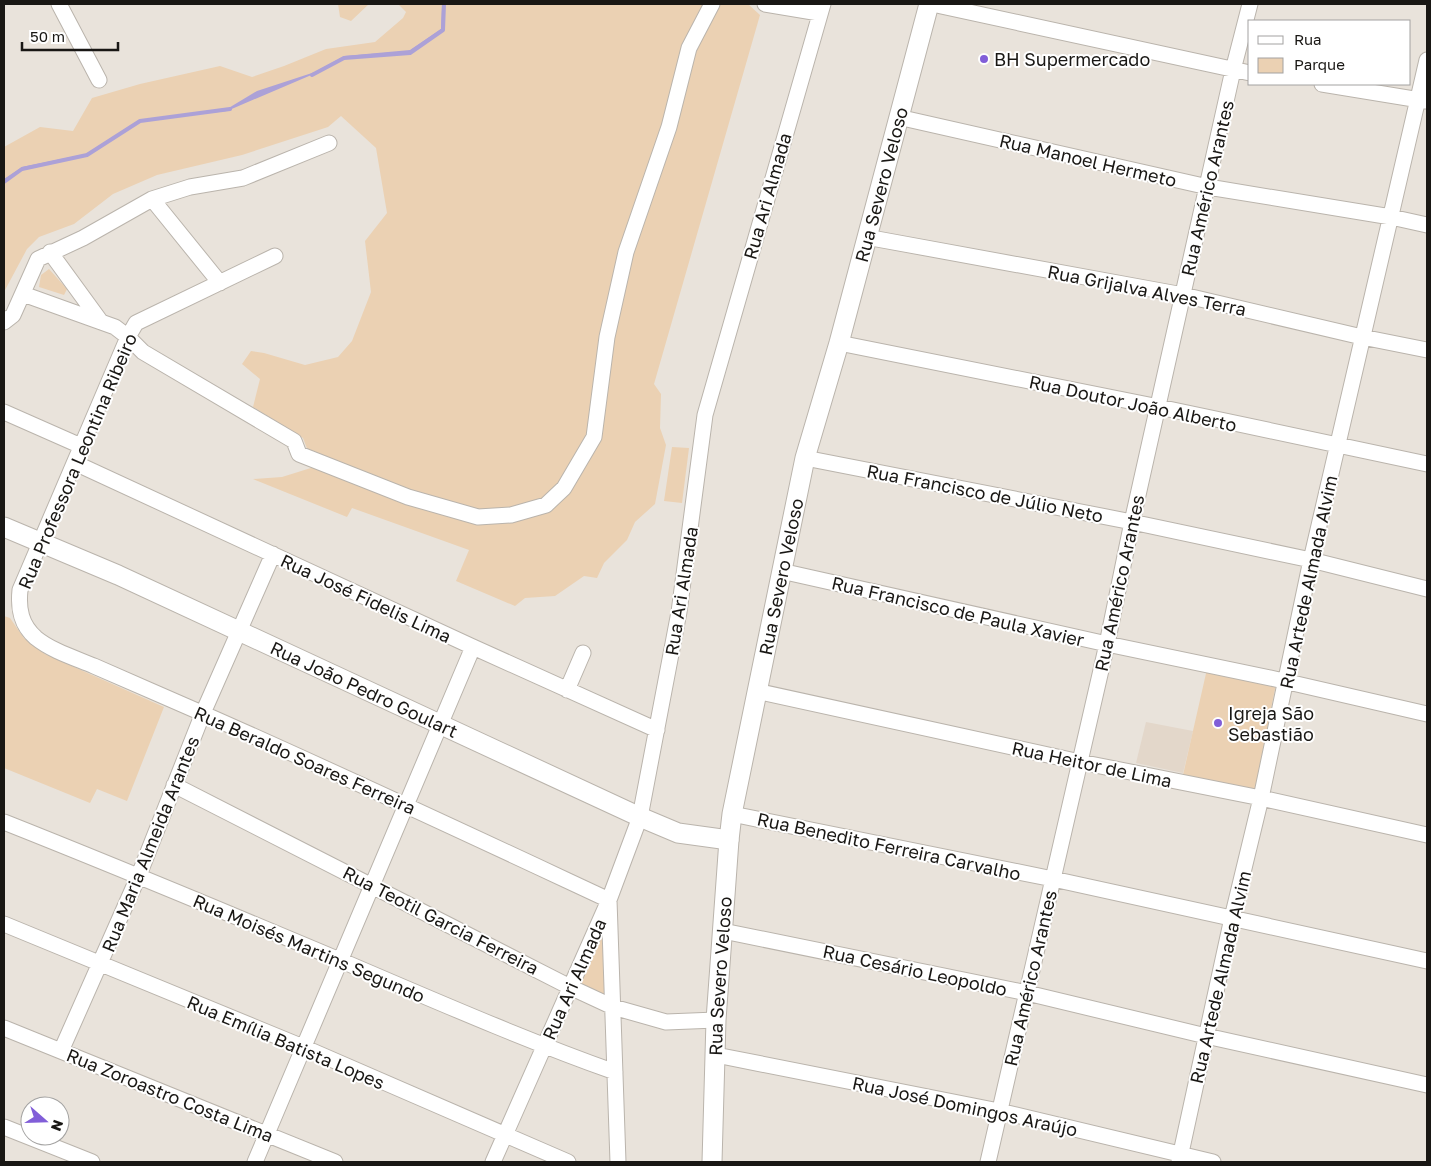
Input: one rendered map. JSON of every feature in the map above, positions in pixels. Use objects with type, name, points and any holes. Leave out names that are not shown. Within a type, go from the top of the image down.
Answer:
[{"type":"street","points":[[59,4],[99,80]]},
{"type":"street","points":[[23,294],[115,327],[143,352],[294,441],[299,454],[408,497],[478,517],[511,515],[546,505],[564,488],[594,437],[608,337],[626,252],[669,127],[689,48],[712,4]]},
{"type":"street","points":[[765,4],[821,8]]},
{"type":"street","points":[[930,4],[1248,72]]},
{"type":"street","name":"Rua Severo Veloso","points":[[712,1162],[716,1020],[728,840],[732,814],[805,458],[930,4]]},
{"type":"street","name":"Rua Américo Arantes","points":[[988,1162],[1080,762],[1233,70],[1250,4]]},
{"type":"street","name":"Rua Ari Almada","points":[[494,1162],[609,900],[640,817],[679,612],[705,415],[821,8]]},
{"type":"street","name":"Rua Artede Almada Alvim","points":[[1179,1159],[1232,918],[1261,798],[1311,560],[1362,337],[1422,100],[1427,60]]},
{"type":"street","points":[[1328,85],[1422,100]]},
{"type":"street","name":"Rua Manoel Hermeto","points":[[898,117],[1208,187],[1391,217],[1427,225]]},
{"type":"street","points":[[4,322],[13,315],[38,259],[50,252],[83,238],[152,199],[190,187],[243,178],[329,143]]},
{"type":"street","points":[[152,199],[220,282]]},
{"type":"street","name":"Rua Grijalva Alves Terra","points":[[866,237],[1183,295],[1362,337],[1427,350]]},
{"type":"street","points":[[50,252],[101,322]]},
{"type":"street","name":"Rua Professora Leontina Ribeiro","points":[[19,605],[20,590],[128,337],[136,323],[276,256]]},
{"type":"street","name":"Rua Doutor João Alberto","points":[[838,343],[1158,407],[1427,464]]},
{"type":"street","points":[[4,412],[81,446]]},
{"type":"street","name":"Rua Francisco de Júlio Neto","points":[[805,458],[1132,522],[1311,560],[1427,590]]},
{"type":"street","name":"Rua José Fidelis Lima","points":[[75,463],[472,647],[657,730]]},
{"type":"street","name":"Rua João Pedro Goulart","points":[[4,527],[118,576],[439,726],[640,817],[678,833],[728,840]]},
{"type":"street","name":"Rua Maria Almeida Arantes","points":[[61,1051],[139,875],[203,713],[240,633],[273,554]]},
{"type":"street","name":"Rua Francisco de Paula Xavier","points":[[781,572],[1106,644],[1286,681],[1427,714]]},
{"type":"street","name":"Rua Beraldo Soares Ferreira","points":[[19,605],[21,617],[28,630],[48,646],[203,713],[609,900]]},
{"type":"street","points":[[255,1162],[472,647]]},
{"type":"street","points":[[567,690],[583,653]]},
{"type":"street","name":"Rua Heitor de Lima","points":[[756,691],[1427,835]]},
{"type":"street","name":"Rua Teotil Garcia Ferreira","points":[[174,786],[570,987],[614,1007],[666,1022],[716,1020]]},
{"type":"street","name":"Rua Benedito Ferreira Carvalho","points":[[732,814],[1232,918],[1427,961]]},
{"type":"street","name":"Rua Moisés Martins Segundo","points":[[4,822],[139,875],[544,1046],[615,1072]]},
{"type":"street","points":[[609,900],[618,1162]]},
{"type":"street","name":"Rua Emília Batista Lopes","points":[[4,924],[303,1047],[568,1162]]},
{"type":"street","name":"Rua Cesário Leopoldo","points":[[723,931],[1028,993],[1206,1036],[1427,1085]]},
{"type":"street","name":"Rua Zoroastro Costa Lima","points":[[4,1028],[335,1162]]},
{"type":"street","name":"Rua José Domingos Araújo","points":[[716,1056],[999,1111],[1179,1159],[1213,1162]]},
{"type":"street","points":[[4,1127],[92,1162]]},
{"type":"shaded area","points":[[442,4],[444,4],[443,30],[410,53],[344,58],[316,73],[227,111],[140,121],[87,155],[22,169],[4,182],[4,179],[22,167],[86,154],[139,120],[227,109],[257,91],[315,72],[344,56],[410,50],[441,29]]},
{"type":"shaded area","points":[[1146,722],[1193,731],[1183,773],[1136,763]]},
{"type":"green space","points":[[338,4],[369,4],[351,21],[340,17]]},
{"type":"green space","points":[[398,4],[748,4],[760,15],[654,384],[661,394],[660,428],[666,445],[655,504],[635,522],[627,540],[604,563],[597,578],[584,576],[555,596],[525,598],[515,606],[456,581],[469,550],[352,508],[347,517],[253,479],[282,477],[314,467],[303,438],[253,407],[260,379],[242,364],[251,351],[305,365],[338,357],[352,341],[371,292],[365,241],[387,213],[376,148],[341,116],[328,127],[242,155],[157,175],[113,194],[74,224],[39,237],[27,249],[4,292],[4,147],[40,127],[73,131],[92,98],[140,84],[220,66],[252,77],[326,49],[375,42],[403,18],[406,12]]},
{"type":"green space","points":[[49,269],[67,289],[64,295],[39,287],[41,275]]},
{"type":"green space","points":[[672,447],[689,448],[682,503],[664,501]]},
{"type":"green space","points":[[4,616],[10,618],[24,638],[45,654],[164,707],[127,801],[97,789],[90,803],[4,768]]},
{"type":"green space","points":[[1207,669],[1276,684],[1255,789],[1183,775]]},
{"type":"green space","points":[[605,930],[610,992],[604,997],[582,987],[579,980],[601,932]]},
{"type":"waterway","points":[[312,75],[344,58],[410,53],[443,30],[444,4]]},
{"type":"waterway","points":[[4,182],[22,169],[87,155],[140,121],[230,109]]},
{"type":"place","name":"BH Supermercado","points":[[984,59]]},
{"type":"place","name":"Igreja São Sebastião","points":[[1218,723]]}]
